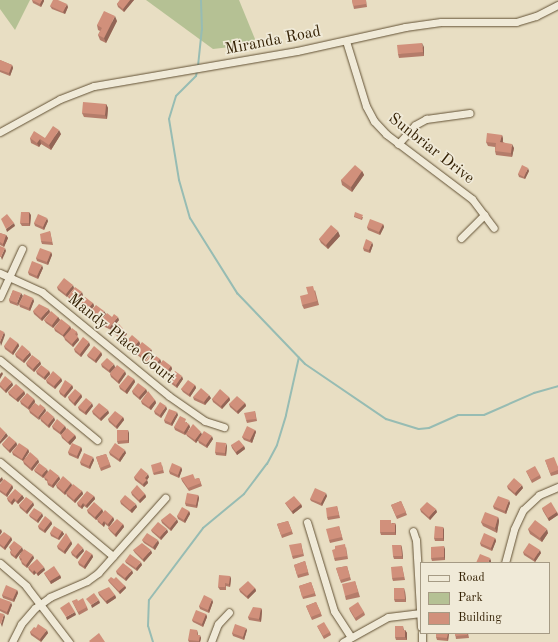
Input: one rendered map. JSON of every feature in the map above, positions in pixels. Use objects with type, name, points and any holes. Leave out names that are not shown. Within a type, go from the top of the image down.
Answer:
[{"type":"street","name":"Miranda Road","points":[[0,132],[80,90],[190,71],[346,41],[429,23],[516,22],[536,16],[558,5]]},
{"type":"street","name":"Sunbriar Drive","points":[[346,41],[366,106],[374,121],[398,144],[464,192],[494,228]]},
{"type":"street","points":[[398,144],[415,125],[426,119],[470,113]]},
{"type":"street","points":[[461,238],[484,215]]},
{"type":"street","points":[[0,297],[22,249]]},
{"type":"street","name":"Mandy Place Court","points":[[0,273],[35,288],[55,302],[187,408],[205,421],[224,427]]},
{"type":"street","points":[[0,360],[97,440]]},
{"type":"street","points":[[0,462],[113,556]]},
{"type":"street","points":[[505,562],[514,530],[523,510],[539,495],[558,487]]},
{"type":"street","points":[[12,642],[28,615],[40,604],[87,582],[113,556],[164,498]]},
{"type":"street","points":[[307,522],[333,607],[351,637]]},
{"type":"street","points":[[413,531],[416,540],[420,598]]},
{"type":"street","points":[[0,563],[26,586],[69,642]]},
{"type":"street","points":[[211,642],[218,624],[229,612]]},
{"type":"street","points":[[343,642],[388,617],[420,613]]},
{"type":"green space","points":[[0,0],[30,0],[15,30],[0,9]]},
{"type":"green space","points":[[146,0],[239,0],[257,44],[213,49]]},
{"type":"building","points":[[32,0],[42,0],[40,4]]},
{"type":"building","points":[[53,0],[58,0],[67,4],[63,12],[50,6]]},
{"type":"building","points":[[120,0],[130,0],[123,9],[117,4]]},
{"type":"building","points":[[352,0],[366,0],[366,4],[353,6]]},
{"type":"building","points":[[104,11],[115,16],[104,38],[98,35],[102,28],[97,25]]},
{"type":"building","points":[[422,43],[423,52],[398,54],[397,45]]},
{"type":"building","points":[[0,60],[12,65],[9,73],[0,70]]},
{"type":"building","points":[[83,102],[106,104],[105,115],[82,113]]},
{"type":"building","points":[[53,126],[59,130],[49,145],[40,139],[37,143],[30,138],[34,131],[45,138]]},
{"type":"building","points":[[487,133],[502,135],[500,142],[512,144],[511,153],[495,151],[496,143],[486,142]]},
{"type":"building","points":[[355,165],[362,171],[351,187],[341,180]]},
{"type":"building","points":[[522,165],[528,168],[524,177],[518,174]]},
{"type":"building","points":[[21,212],[29,212],[29,223],[20,223]]},
{"type":"building","points":[[355,212],[363,215],[361,219],[354,216]]},
{"type":"building","points":[[7,214],[14,223],[6,229],[1,219]]},
{"type":"building","points":[[38,214],[47,218],[43,227],[34,223]]},
{"type":"building","points":[[370,219],[383,224],[379,232],[367,227]]},
{"type":"building","points":[[331,225],[338,231],[326,245],[319,239]]},
{"type":"building","points":[[50,231],[52,242],[41,241],[40,234]]},
{"type":"building","points":[[0,233],[6,235],[3,244],[0,242]]},
{"type":"building","points":[[366,239],[372,242],[369,250],[363,248]]},
{"type":"building","points":[[0,246],[5,248],[1,257],[0,257]]},
{"type":"building","points":[[40,248],[51,252],[47,262],[36,258]]},
{"type":"building","points":[[32,261],[42,265],[37,276],[28,272]]},
{"type":"building","points":[[64,278],[73,285],[66,294],[57,287]]},
{"type":"building","points":[[313,286],[317,301],[302,305],[300,296],[308,294],[306,287]]},
{"type":"building","points":[[75,287],[82,292],[74,301],[68,296]]},
{"type":"building","points":[[13,290],[21,293],[17,303],[9,300]]},
{"type":"building","points":[[24,294],[33,298],[29,308],[19,304]]},
{"type":"building","points":[[85,297],[93,303],[86,311],[79,305]]},
{"type":"building","points":[[39,304],[49,309],[41,318],[33,311]]},
{"type":"building","points":[[96,305],[104,311],[97,320],[89,313]]},
{"type":"building","points":[[51,311],[58,317],[52,325],[44,320]]},
{"type":"building","points":[[107,313],[112,317],[114,314],[118,317],[110,327],[100,322]]},
{"type":"building","points":[[61,319],[70,326],[63,335],[54,328]]},
{"type":"building","points":[[119,324],[125,331],[119,337],[113,330]]},
{"type":"building","points":[[72,328],[77,332],[75,334],[78,337],[72,344],[64,337]]},
{"type":"building","points":[[0,330],[4,332],[0,342]]},
{"type":"building","points":[[132,335],[139,341],[132,349],[125,343]]},
{"type":"building","points":[[10,337],[18,343],[12,352],[4,346]]},
{"type":"building","points":[[83,337],[89,342],[80,354],[74,349]]},
{"type":"building","points":[[142,342],[151,349],[144,358],[135,351]]},
{"type":"building","points":[[22,345],[30,352],[23,360],[15,354]]},
{"type":"building","points":[[94,346],[101,352],[95,360],[87,355]]},
{"type":"building","points":[[152,353],[160,359],[154,367],[146,361]]},
{"type":"building","points":[[32,355],[40,361],[33,369],[26,363]]},
{"type":"building","points":[[107,358],[114,364],[109,370],[101,364]]},
{"type":"building","points":[[163,360],[171,366],[166,373],[163,371],[161,373],[156,369]]},
{"type":"building","points":[[41,365],[49,371],[44,377],[36,371]]},
{"type":"building","points":[[117,365],[125,371],[118,381],[110,374]]},
{"type":"building","points":[[53,371],[61,378],[54,386],[46,380]]},
{"type":"building","points":[[175,371],[182,376],[176,385],[168,379]]},
{"type":"building","points":[[128,375],[134,379],[125,391],[119,386]]},
{"type":"building","points":[[5,376],[12,382],[5,390],[0,383]]},
{"type":"building","points":[[65,380],[72,385],[64,395],[59,391]]},
{"type":"building","points":[[188,380],[195,385],[189,394],[181,389]]},
{"type":"building","points":[[138,383],[146,389],[139,397],[132,391]]},
{"type":"building","points":[[16,384],[24,391],[16,399],[8,392]]},
{"type":"building","points":[[201,388],[209,395],[204,402],[193,397]]},
{"type":"building","points":[[75,389],[81,394],[74,403],[68,397]]},
{"type":"building","points":[[220,389],[229,397],[221,406],[212,399]]},
{"type":"building","points":[[148,391],[155,400],[149,407],[141,401]]},
{"type":"building","points":[[27,393],[34,399],[28,407],[20,401]]},
{"type":"building","points":[[237,396],[245,403],[237,411],[229,404]]},
{"type":"building","points":[[86,398],[92,403],[85,412],[78,407]]},
{"type":"building","points":[[160,402],[166,406],[160,415],[154,411]]},
{"type":"building","points":[[35,403],[39,406],[40,404],[45,408],[38,417],[29,410]]},
{"type":"building","points":[[99,403],[108,410],[100,418],[92,411]]},
{"type":"building","points":[[169,409],[177,412],[171,423],[164,420]]},
{"type":"building","points":[[47,411],[54,417],[48,425],[40,418]]},
{"type":"building","points":[[115,411],[123,417],[116,426],[108,419]]},
{"type":"building","points":[[255,411],[256,419],[246,420],[244,413]]},
{"type":"building","points":[[180,416],[186,419],[185,422],[189,424],[184,432],[174,427]]},
{"type":"building","points":[[57,419],[65,426],[60,432],[52,426]]},
{"type":"building","points":[[193,424],[201,432],[195,440],[186,434]]},
{"type":"building","points":[[247,426],[255,430],[250,440],[242,437]]},
{"type":"building","points":[[0,427],[6,433],[0,441]]},
{"type":"building","points":[[67,428],[75,435],[68,442],[61,435]]},
{"type":"building","points":[[117,430],[128,430],[128,440],[117,441]]},
{"type":"building","points":[[204,431],[212,436],[206,445],[198,440]]},
{"type":"building","points":[[9,436],[16,442],[9,450],[2,444]]},
{"type":"building","points":[[239,440],[244,446],[236,452],[231,445]]},
{"type":"building","points":[[216,442],[226,443],[225,453],[215,452]]},
{"type":"building","points":[[19,443],[28,449],[22,459],[12,452]]},
{"type":"building","points":[[72,443],[81,447],[77,456],[68,452]]},
{"type":"building","points":[[115,443],[125,450],[119,459],[109,452]]},
{"type":"building","points":[[30,452],[38,459],[31,468],[23,461]]},
{"type":"building","points":[[84,453],[93,457],[89,466],[80,462]]},
{"type":"building","points":[[106,454],[110,464],[100,468],[96,457]]},
{"type":"building","points":[[554,457],[558,470],[550,473],[545,460]]},
{"type":"building","points":[[161,462],[163,470],[153,473],[151,465]]},
{"type":"building","points":[[39,463],[47,469],[42,475],[34,470]]},
{"type":"building","points":[[172,463],[181,467],[178,475],[169,471]]},
{"type":"building","points":[[535,466],[540,475],[531,480],[526,471]]},
{"type":"building","points":[[141,468],[148,474],[145,478],[147,480],[143,484],[134,477]]},
{"type":"building","points":[[50,469],[59,476],[52,485],[47,482],[48,480],[44,477]]},
{"type":"building","points":[[193,474],[195,479],[199,478],[201,483],[188,488],[181,478]]},
{"type":"building","points":[[63,476],[71,483],[64,492],[56,485]]},
{"type":"building","points":[[514,478],[522,485],[515,493],[507,486]]},
{"type":"building","points":[[4,479],[12,485],[6,494],[0,490],[0,484]]},
{"type":"building","points":[[73,484],[82,491],[74,500],[66,493]]},
{"type":"building","points":[[137,485],[145,494],[139,500],[131,492]]},
{"type":"building","points":[[315,488],[326,493],[321,503],[310,499]]},
{"type":"building","points":[[15,489],[22,495],[17,501],[14,498],[11,502],[7,498]]},
{"type":"building","points":[[87,491],[94,496],[86,505],[83,503],[81,506],[77,503]]},
{"type":"building","points":[[187,493],[198,495],[196,505],[185,503]]},
{"type":"building","points":[[125,495],[136,504],[130,510],[120,501]]},
{"type":"building","points":[[294,496],[301,504],[292,511],[285,503]]},
{"type":"building","points":[[498,496],[509,500],[505,511],[493,506]]},
{"type":"building","points":[[26,497],[33,502],[26,511],[19,505]]},
{"type":"building","points":[[401,501],[406,512],[396,516],[391,505]]},
{"type":"building","points":[[94,502],[102,509],[95,517],[87,510]]},
{"type":"building","points":[[427,502],[436,509],[429,517],[420,509]]},
{"type":"building","points":[[551,502],[557,512],[548,518],[542,508]]},
{"type":"building","points":[[337,506],[339,515],[327,517],[326,508]]},
{"type":"building","points":[[182,507],[189,511],[184,520],[177,516]]},
{"type":"building","points":[[34,508],[42,513],[37,520],[29,515]]},
{"type":"building","points":[[105,510],[113,517],[108,524],[104,521],[102,524],[97,519]]},
{"type":"building","points":[[485,512],[498,517],[495,528],[481,522]]},
{"type":"building","points":[[170,513],[177,519],[170,528],[161,520]]},
{"type":"building","points":[[45,516],[51,521],[44,530],[38,526]]},
{"type":"building","points":[[117,519],[123,524],[115,534],[108,528]]},
{"type":"building","points":[[380,520],[391,520],[391,524],[395,523],[395,532],[380,532]]},
{"type":"building","points":[[535,520],[547,529],[540,538],[528,529]]},
{"type":"building","points":[[288,521],[292,531],[281,535],[277,524]]},
{"type":"building","points":[[158,522],[167,529],[160,537],[151,530]]},
{"type":"building","points":[[54,526],[62,531],[58,538],[50,533]]},
{"type":"building","points":[[339,526],[342,537],[329,540],[326,529]]},
{"type":"building","points":[[435,526],[443,527],[443,538],[434,538]]},
{"type":"building","points":[[4,532],[11,537],[4,547],[0,544],[0,536]]},
{"type":"building","points":[[66,533],[71,541],[64,551],[57,546]]},
{"type":"building","points":[[147,533],[158,540],[153,547],[142,540]]},
{"type":"building","points":[[484,533],[495,538],[491,548],[480,543]]},
{"type":"building","points":[[14,541],[22,547],[15,556],[10,552],[12,550],[9,547]]},
{"type":"building","points":[[78,543],[83,548],[76,556],[71,552]]},
{"type":"building","points":[[142,543],[151,550],[143,559],[133,550]]},
{"type":"building","points":[[301,543],[303,554],[292,556],[289,545]]},
{"type":"building","points":[[529,543],[540,550],[534,559],[523,552]]},
{"type":"building","points":[[345,544],[347,556],[334,558],[332,550],[335,549],[335,546]]},
{"type":"building","points":[[392,545],[401,545],[402,556],[393,556]]},
{"type":"building","points":[[444,546],[444,557],[431,558],[431,547]]},
{"type":"building","points":[[24,549],[33,555],[26,565],[19,557]]},
{"type":"building","points":[[86,550],[92,554],[84,566],[78,562]]},
{"type":"building","points":[[130,554],[141,562],[136,568],[125,561]]},
{"type":"building","points":[[480,554],[490,558],[488,562],[476,562]]},
{"type":"building","points":[[37,559],[44,567],[37,573],[34,570],[33,572],[28,567]]},
{"type":"building","points":[[305,561],[308,572],[297,575],[294,565]]},
{"type":"building","points":[[123,563],[132,570],[125,578],[116,571]]},
{"type":"building","points":[[54,566],[60,575],[50,581],[44,573]]},
{"type":"building","points":[[347,566],[350,577],[340,580],[336,568]]},
{"type":"building","points":[[402,566],[404,577],[392,578],[391,567]]},
{"type":"building","points":[[219,575],[230,576],[229,584],[225,583],[225,587],[218,587]]},
{"type":"building","points":[[111,577],[114,579],[116,577],[125,586],[119,591],[108,580]]},
{"type":"building","points":[[248,581],[255,588],[247,596],[239,589]]},
{"type":"building","points":[[355,581],[358,592],[345,596],[342,584]]},
{"type":"building","points":[[311,582],[315,593],[302,597],[299,586]]},
{"type":"building","points":[[6,585],[17,590],[13,599],[2,595]]},
{"type":"building","points":[[109,587],[115,595],[106,601],[98,592]]},
{"type":"building","points":[[394,588],[404,588],[405,599],[394,599]]},
{"type":"building","points":[[94,593],[99,600],[91,605],[86,599]]},
{"type":"building","points":[[204,595],[212,599],[208,610],[199,606]]},
{"type":"building","points":[[0,598],[11,602],[7,612],[0,609]]},
{"type":"building","points":[[83,598],[87,607],[78,612],[72,601],[77,599],[78,601]]},
{"type":"building","points":[[69,602],[75,612],[66,617],[60,608]]},
{"type":"building","points":[[316,602],[321,613],[311,617],[306,606]]},
{"type":"building","points":[[358,602],[364,612],[355,618],[349,608]]},
{"type":"building","points":[[253,607],[261,608],[259,619],[248,617]]},
{"type":"building","points":[[196,610],[206,614],[202,624],[192,620]]},
{"type":"building","points":[[0,613],[4,614],[1,624],[0,623]]},
{"type":"building","points":[[324,622],[330,632],[323,636],[317,626]]},
{"type":"building","points":[[38,624],[47,630],[40,639],[30,632],[34,627],[36,628]]},
{"type":"building","points":[[235,624],[246,628],[243,637],[232,633]]},
{"type":"building","points":[[395,626],[403,626],[403,630],[405,630],[405,637],[395,637]]},
{"type":"building","points":[[190,629],[197,630],[197,635],[200,635],[199,641],[188,640]]},
{"type":"building","points":[[99,633],[105,642],[89,641]]},
{"type":"building","points":[[436,634],[448,634],[447,638],[436,637]]},
{"type":"building","points":[[455,634],[467,634],[467,635],[455,636]]},
{"type":"waterway","points":[[198,66],[202,30],[201,0]]},
{"type":"waterway","points":[[197,71],[196,76],[176,96],[169,119],[179,180],[190,218],[237,293],[305,364],[386,419],[419,429],[429,428],[458,415],[484,415],[534,393],[558,386]]},
{"type":"waterway","points":[[153,642],[148,626],[149,600],[203,528],[244,494],[267,464],[277,445],[286,415],[299,357]]}]
